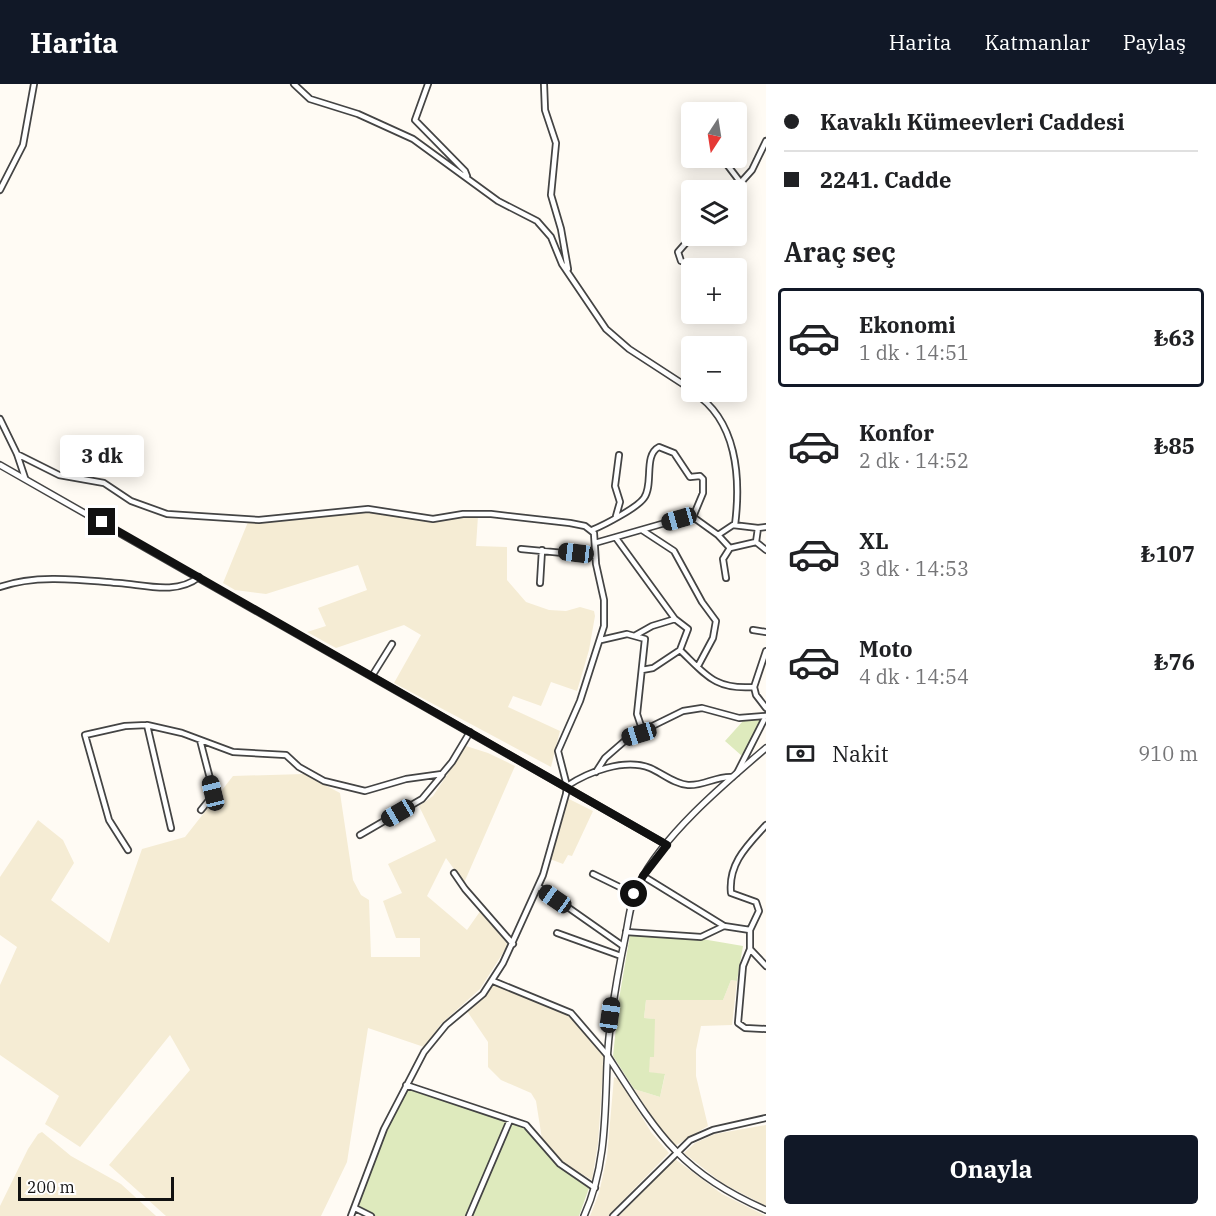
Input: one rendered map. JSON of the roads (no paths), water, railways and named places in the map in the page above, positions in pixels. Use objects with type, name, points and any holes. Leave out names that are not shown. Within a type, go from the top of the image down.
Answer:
[{"type":"street","points":[[0,190],[23,145],[34,84]]},
{"type":"street","points":[[294,84],[310,99],[396,130],[466,176],[498,201],[542,225],[551,237],[560,260],[601,324],[613,336],[681,383]]},
{"type":"street","points":[[428,84],[416,111],[416,122],[465,171],[466,176]]},
{"type":"street","points":[[544,84],[545,110],[556,150],[551,195],[561,229],[568,272]]},
{"type":"street","points":[[744,180],[752,170],[766,141]]},
{"type":"street","points":[[730,168],[739,180]]},
{"type":"street","points":[[681,261],[678,252],[683,246]]},
{"type":"street","points":[[704,402],[718,414],[729,436],[738,485],[735,525]]},
{"type":"street","points":[[0,419],[17,454],[25,478]]},
{"type":"street","points":[[17,454],[64,477],[104,483],[131,501],[167,514],[259,520],[360,510],[396,512],[433,519],[480,514],[570,523],[592,530],[645,497],[649,486],[651,456],[659,447],[674,453],[690,477],[700,476],[704,482],[703,493],[693,517]]},
{"type":"street","points":[[616,516],[620,502],[615,486],[619,455]]},
{"type":"street","points":[[0,465],[667,845]]},
{"type":"street","points":[[595,543],[693,517]]},
{"type":"street","points":[[693,517],[718,535],[730,548]]},
{"type":"street","points":[[718,535],[735,525],[766,527]]},
{"type":"street","points":[[756,542],[758,528]]},
{"type":"street","points":[[351,1216],[380,1138],[406,1085],[434,1039],[493,981],[539,887],[567,786],[558,751],[580,701],[604,626],[604,600],[592,530]]},
{"type":"street","points":[[642,530],[674,551],[702,602],[716,621],[713,638],[698,666]]},
{"type":"street","points":[[616,538],[675,619],[688,630],[680,650],[652,668],[642,670]]},
{"type":"street","points":[[726,578],[723,559],[730,548],[756,542]]},
{"type":"street","points":[[756,542],[766,550]]},
{"type":"street","points":[[520,549],[595,556]]},
{"type":"street","points":[[540,583],[542,550]]},
{"type":"street","points":[[0,587],[61,580],[166,588],[186,584],[199,578]]},
{"type":"street","points":[[636,635],[652,626],[675,619]]},
{"type":"street","points":[[753,630],[766,632]]},
{"type":"street","points":[[601,640],[627,634],[636,635],[646,643],[637,714],[643,732]]},
{"type":"street","points":[[372,676],[392,644]]},
{"type":"street","points":[[680,650],[714,683],[739,688],[754,687]]},
{"type":"street","points":[[766,651],[754,687],[756,695],[766,708]]},
{"type":"street","points":[[596,772],[617,746],[628,738],[683,711],[696,708],[739,718],[766,716]]},
{"type":"street","points":[[735,775],[766,716]]},
{"type":"street","points":[[128,850],[109,820],[85,735],[125,726],[147,725],[233,752],[286,755],[299,767],[324,781],[360,790],[370,790],[400,780],[436,777],[444,772]]},
{"type":"street","points":[[147,725],[171,828]]},
{"type":"street","points":[[360,835],[422,799],[444,772],[470,732]]},
{"type":"street","points":[[200,740],[214,794],[201,810]]},
{"type":"street","points":[[584,1216],[595,1188],[603,1139],[610,1015],[634,894],[643,876],[667,845],[735,775],[766,748]]},
{"type":"street","points":[[567,786],[596,772],[643,766],[689,785],[735,775]]},
{"type":"street","points":[[766,825],[739,855],[731,877],[731,893],[756,902],[759,906],[750,930],[750,949],[743,966],[738,1023],[745,1028],[766,1029]]},
{"type":"street","points":[[454,873],[513,944]]},
{"type":"street","points":[[593,874],[634,894]]},
{"type":"street","points":[[643,876],[724,926],[750,930]]},
{"type":"street","points":[[539,887],[623,946]]},
{"type":"street","points":[[626,932],[701,937],[724,926]]},
{"type":"street","points":[[557,933],[621,956]]},
{"type":"street","points":[[750,949],[766,966]]},
{"type":"street","points":[[493,981],[571,1013],[608,1056],[653,1126],[675,1152],[726,1191],[766,1210]]},
{"type":"street","points":[[406,1085],[531,1128],[560,1164],[595,1188]]},
{"type":"street","points":[[613,1216],[685,1143],[705,1132],[766,1118]]},
{"type":"street","points":[[469,1216],[510,1120]]},
{"type":"street","points":[[355,1208],[371,1216]]}]
